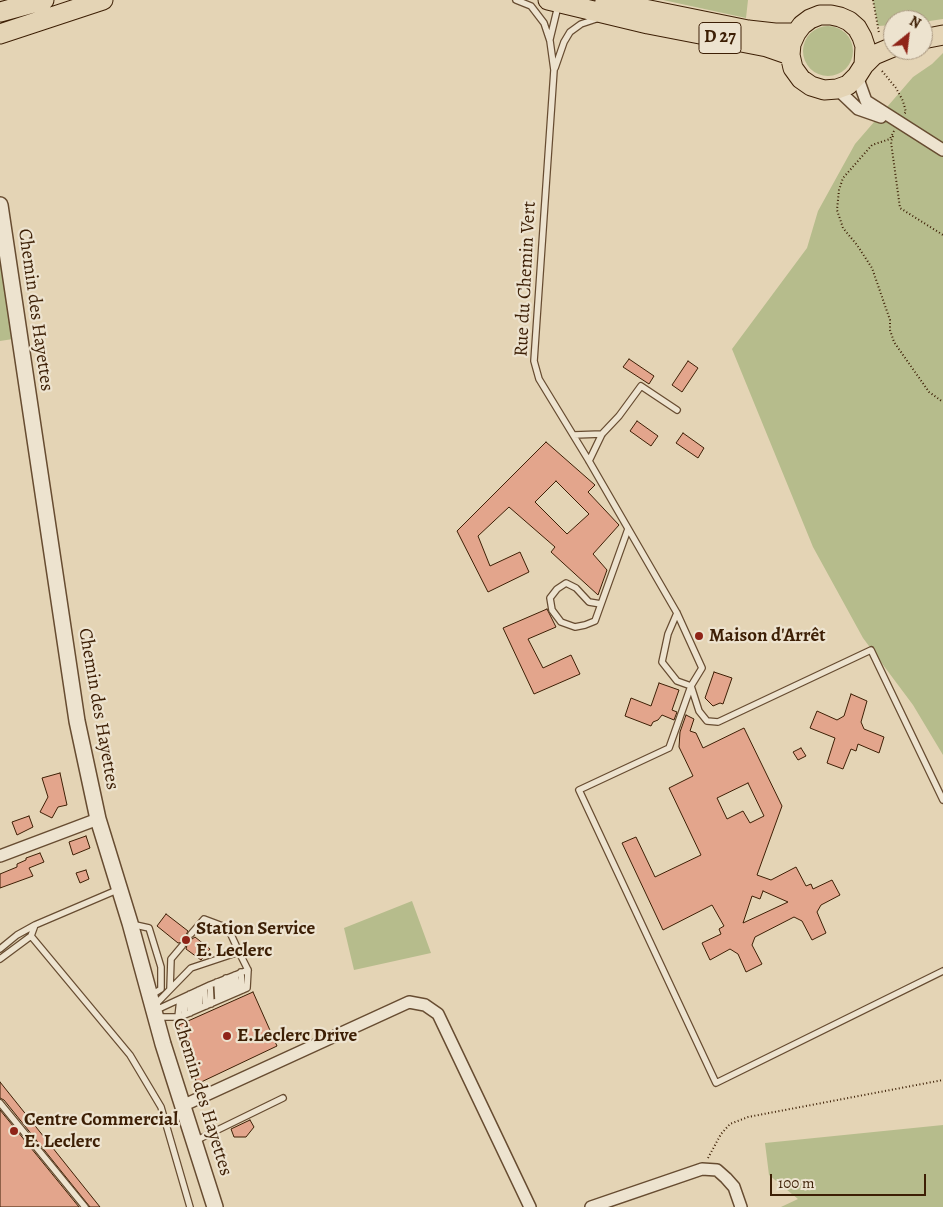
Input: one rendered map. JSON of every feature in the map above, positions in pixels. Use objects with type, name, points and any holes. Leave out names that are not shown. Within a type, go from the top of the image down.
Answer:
[{"type":"main road","points":[[0,12],[44,0]]},
{"type":"main road","points":[[0,34],[103,0]]},
{"type":"main road","points":[[563,0],[604,1]]},
{"type":"main road","name":"D 27","points":[[563,0],[648,24],[767,47],[790,55]]},
{"type":"main road","name":"D 27","points":[[604,1],[748,30],[796,33]]},
{"type":"main road","points":[[860,71],[865,46],[878,36],[840,17],[830,15],[820,15],[810,19],[796,33],[791,44],[790,55],[793,68],[801,79],[811,86],[824,90],[848,85],[874,55],[883,51]]},
{"type":"street","points":[[860,71],[866,101],[943,150]]},
{"type":"street","points":[[836,89],[858,109],[898,123]]},
{"type":"street","name":"Chemin des Hayettes","points":[[0,205],[77,721],[98,820],[130,923],[182,1106],[215,1207]]},
{"type":"street","points":[[0,856],[98,820]]},
{"type":"street","points":[[182,1106],[409,1002],[425,1005],[438,1014],[530,1207]]},
{"type":"street","points":[[591,1207],[702,1169],[717,1170],[726,1178],[734,1187],[742,1207]]},
{"type":"lane","points":[[516,0],[531,6],[544,23],[550,41],[554,70]]},
{"type":"lane","points":[[550,41],[563,0]]},
{"type":"lane","points":[[554,70],[564,42],[570,32],[581,24],[604,17],[648,24]]},
{"type":"lane","name":"Rue du Chemin Vert","points":[[554,70],[534,361],[539,379],[677,613],[702,668],[691,686]]},
{"type":"lane","points":[[589,461],[602,434],[619,416],[641,386],[677,410]]},
{"type":"lane","points":[[574,436],[602,434]]},
{"type":"lane","points":[[601,604],[589,602],[576,588],[566,583],[557,589],[550,598],[552,610],[561,622],[574,627],[594,621],[601,604],[628,529]]},
{"type":"lane","points":[[677,613],[668,634],[662,662],[677,681],[691,686]]},
{"type":"lane","points":[[691,686],[698,712],[707,721],[718,722],[871,650],[943,800]]},
{"type":"lane","points":[[691,686],[669,748],[579,790],[716,1083],[943,971]]},
{"type":"lane","points":[[0,948],[17,935],[35,925],[120,889]]},
{"type":"lane","points":[[154,1007],[195,1010],[247,988],[248,970],[228,928],[204,919],[192,934]]},
{"type":"lane","points":[[0,959],[31,936],[35,925]]},
{"type":"lane","points":[[31,936],[130,1055],[161,1107],[190,1207]]},
{"type":"lane","points":[[170,989],[170,959],[182,946]]},
{"type":"lane","points":[[154,1007],[191,968],[239,952]]},
{"type":"lane","points":[[154,1007],[248,970]]},
{"type":"lane","points":[[228,978],[230,995]]},
{"type":"lane","points":[[228,978],[230,995]]},
{"type":"lane","points":[[228,978],[230,995]]},
{"type":"lane","points":[[195,992],[195,1010]]},
{"type":"lane","points":[[195,992],[195,1010]]},
{"type":"lane","points":[[195,992],[195,1010]]},
{"type":"lane","points":[[195,992],[195,1010]]},
{"type":"lane","points":[[194,1142],[283,1098]]},
{"type":"lane","points":[[0,1103],[85,1207]]},
{"type":"path","points":[[874,0],[878,36]]},
{"type":"path","points":[[882,71],[896,88],[906,112],[890,139],[872,145],[843,178],[839,190],[837,210],[843,228],[872,268],[890,320],[890,330],[894,342],[929,392],[943,402]]},
{"type":"path","points":[[898,123],[890,142],[900,208],[943,235]]},
{"type":"path","points":[[702,1169],[721,1134],[730,1124],[748,1117],[943,1080]]},
{"type":"green space","points":[[663,0],[748,0],[746,18]]},
{"type":"green space","points":[[873,0],[943,0],[943,19],[933,20],[933,10],[883,10],[883,26],[878,26]]},
{"type":"green space","points":[[828,26],[837,28],[848,37],[853,51],[851,60],[842,71],[828,76],[819,74],[808,65],[803,51],[805,42],[814,31]]},
{"type":"green space","points":[[943,53],[943,755],[913,705],[863,638],[813,547],[732,349],[807,248],[818,211],[855,144],[913,77],[932,64]]},
{"type":"green space","points":[[0,248],[13,339],[0,341]]},
{"type":"green space","points":[[412,901],[431,953],[354,970],[344,928]]},
{"type":"green space","points":[[943,1125],[943,1207],[781,1207],[798,1199],[769,1175],[765,1143]]},
{"type":"building","points":[[629,359],[654,376],[649,384],[623,367]]},
{"type":"building","points":[[688,361],[698,368],[682,392],[672,385]]},
{"type":"building","points":[[637,421],[658,436],[651,446],[630,431]]},
{"type":"building","points":[[683,433],[704,448],[698,458],[676,443]]},
{"type":"building","points":[[546,442],[595,485],[588,492],[619,525],[593,554],[607,570],[598,595],[551,552],[555,547],[509,507],[478,536],[490,566],[520,552],[529,572],[488,592],[457,531]],"holes":[[[556,481],[589,514],[567,534],[535,502]]]},
{"type":"building","points":[[547,609],[556,627],[528,639],[543,668],[571,655],[580,674],[534,694],[503,628]]},
{"type":"building","points":[[714,672],[732,678],[723,704],[720,703],[713,706],[705,698]]},
{"type":"building","points":[[659,683],[679,690],[672,710],[677,712],[674,720],[662,715],[651,726],[625,716],[631,698],[651,706]]},
{"type":"building","points":[[851,694],[867,701],[861,722],[864,729],[884,737],[879,753],[858,744],[856,751],[851,749],[843,769],[827,763],[835,738],[810,728],[817,711],[837,720],[844,716]]},
{"type":"building","points":[[686,715],[694,719],[690,731],[696,733],[703,748],[744,728],[782,806],[757,875],[771,880],[796,867],[806,886],[811,884],[813,889],[832,880],[840,895],[821,905],[817,912],[826,933],[812,940],[802,921],[794,917],[755,937],[752,945],[762,964],[746,972],[738,954],[730,949],[710,960],[702,943],[721,934],[719,929],[724,926],[712,905],[663,930],[622,843],[636,837],[655,877],[701,855],[669,788],[693,776],[679,747],[680,732]],"holes":[[[748,783],[764,816],[750,823],[743,811],[727,819],[717,798]],[[763,891],[788,902],[743,923],[752,896],[760,899]]]},
{"type":"building","points":[[801,748],[806,756],[798,760],[793,752]]},
{"type":"building","points":[[60,773],[67,805],[58,807],[52,818],[40,812],[48,797],[42,778]]},
{"type":"building","points":[[29,816],[33,827],[17,835],[12,822]]},
{"type":"building","points":[[86,836],[90,848],[73,855],[69,842]]},
{"type":"building","points":[[40,853],[44,862],[29,868],[33,876],[0,888],[0,874],[17,867],[17,864],[26,860],[26,858]]},
{"type":"building","points":[[86,870],[89,879],[80,883],[76,873]]},
{"type":"building","name":"Station Service E. Leclerc","points":[[166,914],[188,931],[186,935],[188,938],[192,939],[195,937],[210,949],[201,960],[186,949],[187,945],[185,942],[178,943],[157,926]]},
{"type":"building","name":"E.Leclerc Drive","points":[[253,992],[277,1046],[197,1084],[179,1025]]},
{"type":"building","points":[[0,1082],[100,1207],[90,1207],[4,1100],[0,1098]]},
{"type":"building","name":"Centre Commercial E. Leclerc","points":[[0,1110],[79,1207],[0,1207]]},
{"type":"building","points":[[250,1120],[254,1127],[246,1137],[234,1137],[231,1129]]},
{"type":"place","name":"Maison d'Arrêt","points":[[699,636]]},
{"type":"place","name":"Station Service E. Leclerc","points":[[186,940]]},
{"type":"place","name":"E.Leclerc Drive","points":[[227,1036]]},
{"type":"place","name":"Centre Commercial E. Leclerc","points":[[14,1131]]}]
